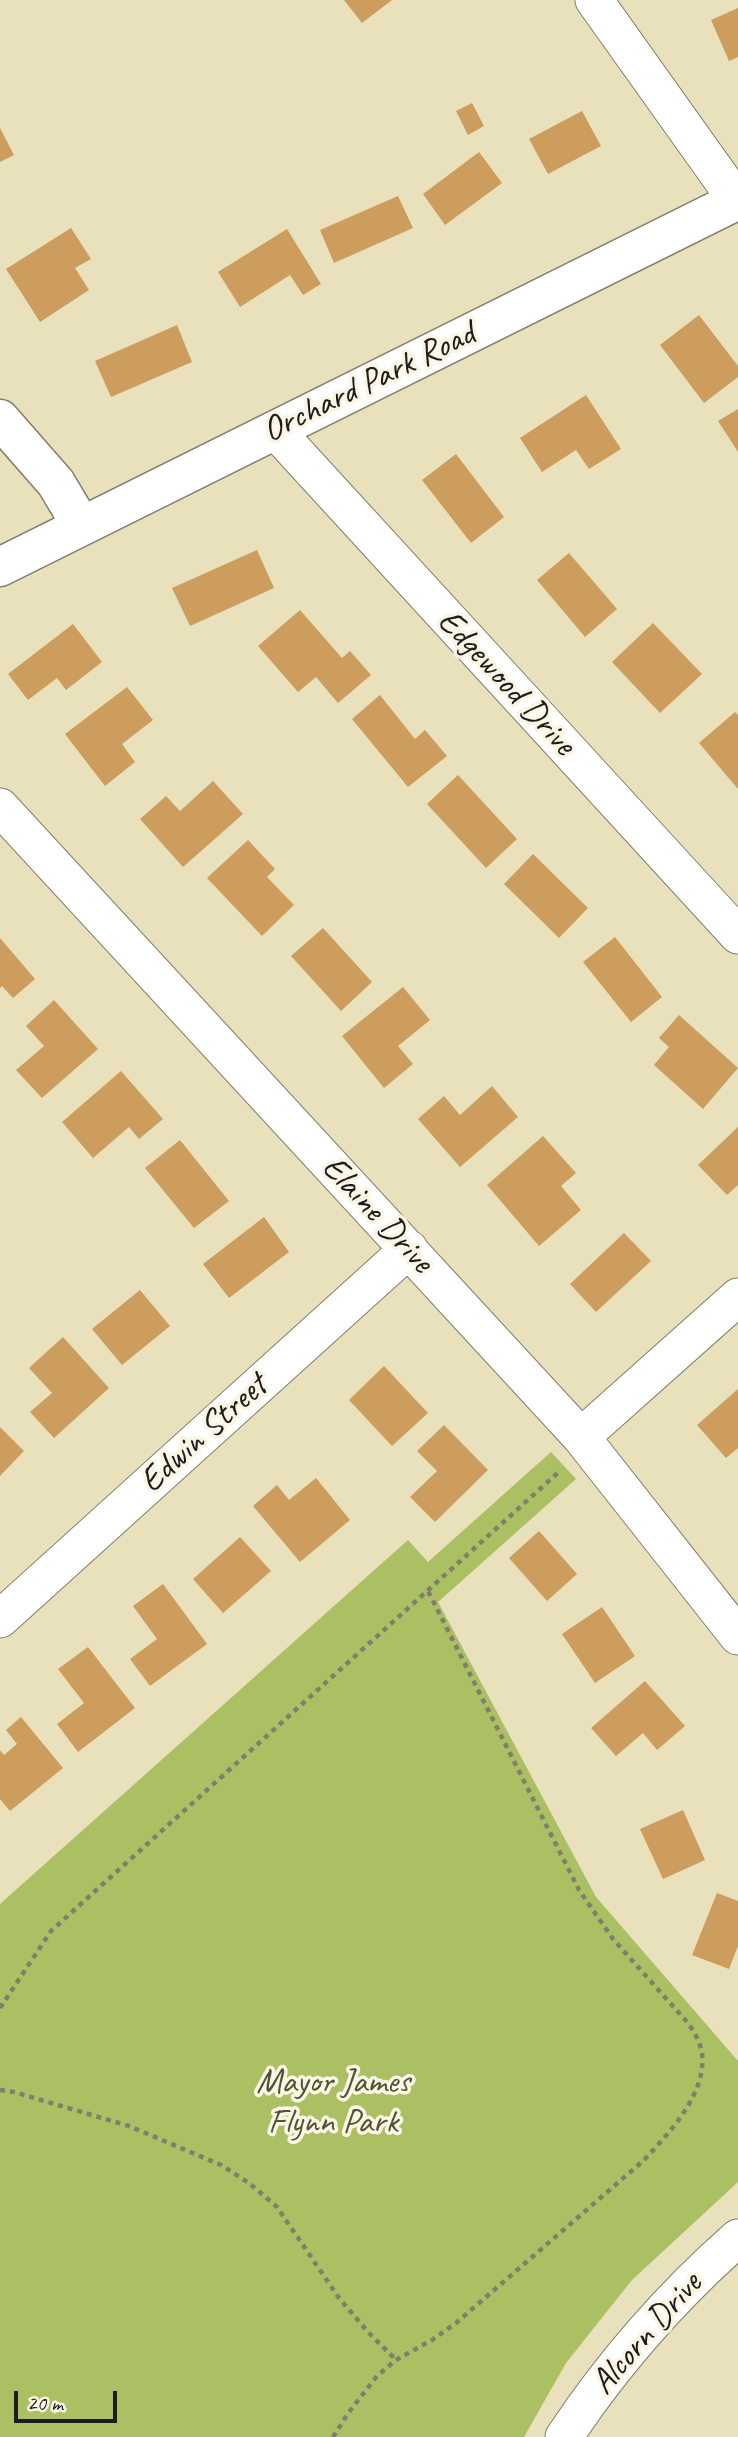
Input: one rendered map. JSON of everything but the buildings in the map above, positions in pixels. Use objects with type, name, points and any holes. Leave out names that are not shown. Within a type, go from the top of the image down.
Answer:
[{"type":"street","points":[[594,0],[738,201]]},
{"type":"street","name":"Orchard Park Road","points":[[0,567],[738,201]]},
{"type":"street","points":[[0,419],[55,483],[81,525]]},
{"type":"street","name":"Edgewood Drive","points":[[275,430],[738,935]]},
{"type":"street","name":"Elaine Drive","points":[[0,807],[585,1441],[738,1636]]},
{"type":"street","name":"Edwin Street","points":[[0,1619],[409,1249]]},
{"type":"street","points":[[585,1441],[738,1297]]},
{"type":"street","name":"Alcorn Drive","points":[[564,2437],[612,2369],[645,2329],[738,2238]]},
{"type":"path","points":[[0,2008],[51,1931],[427,1589],[585,1441]]},
{"type":"path","points":[[333,2437],[377,2376],[396,2360],[456,2323],[643,2161],[666,2136],[694,2096],[702,2054],[698,2039],[688,2023],[613,1939],[579,1890],[427,1589]]},
{"type":"path","points":[[0,2090],[130,2126],[221,2165],[249,2183],[276,2207],[339,2298],[396,2360]]},
{"type":"green space","name":"Mayor James Flynn Park","points":[[551,1452],[576,1479],[438,1602],[596,1897],[738,2061],[738,2182],[632,2280],[566,2363],[524,2437],[0,2437],[0,1904],[408,1540],[428,1562]]}]
